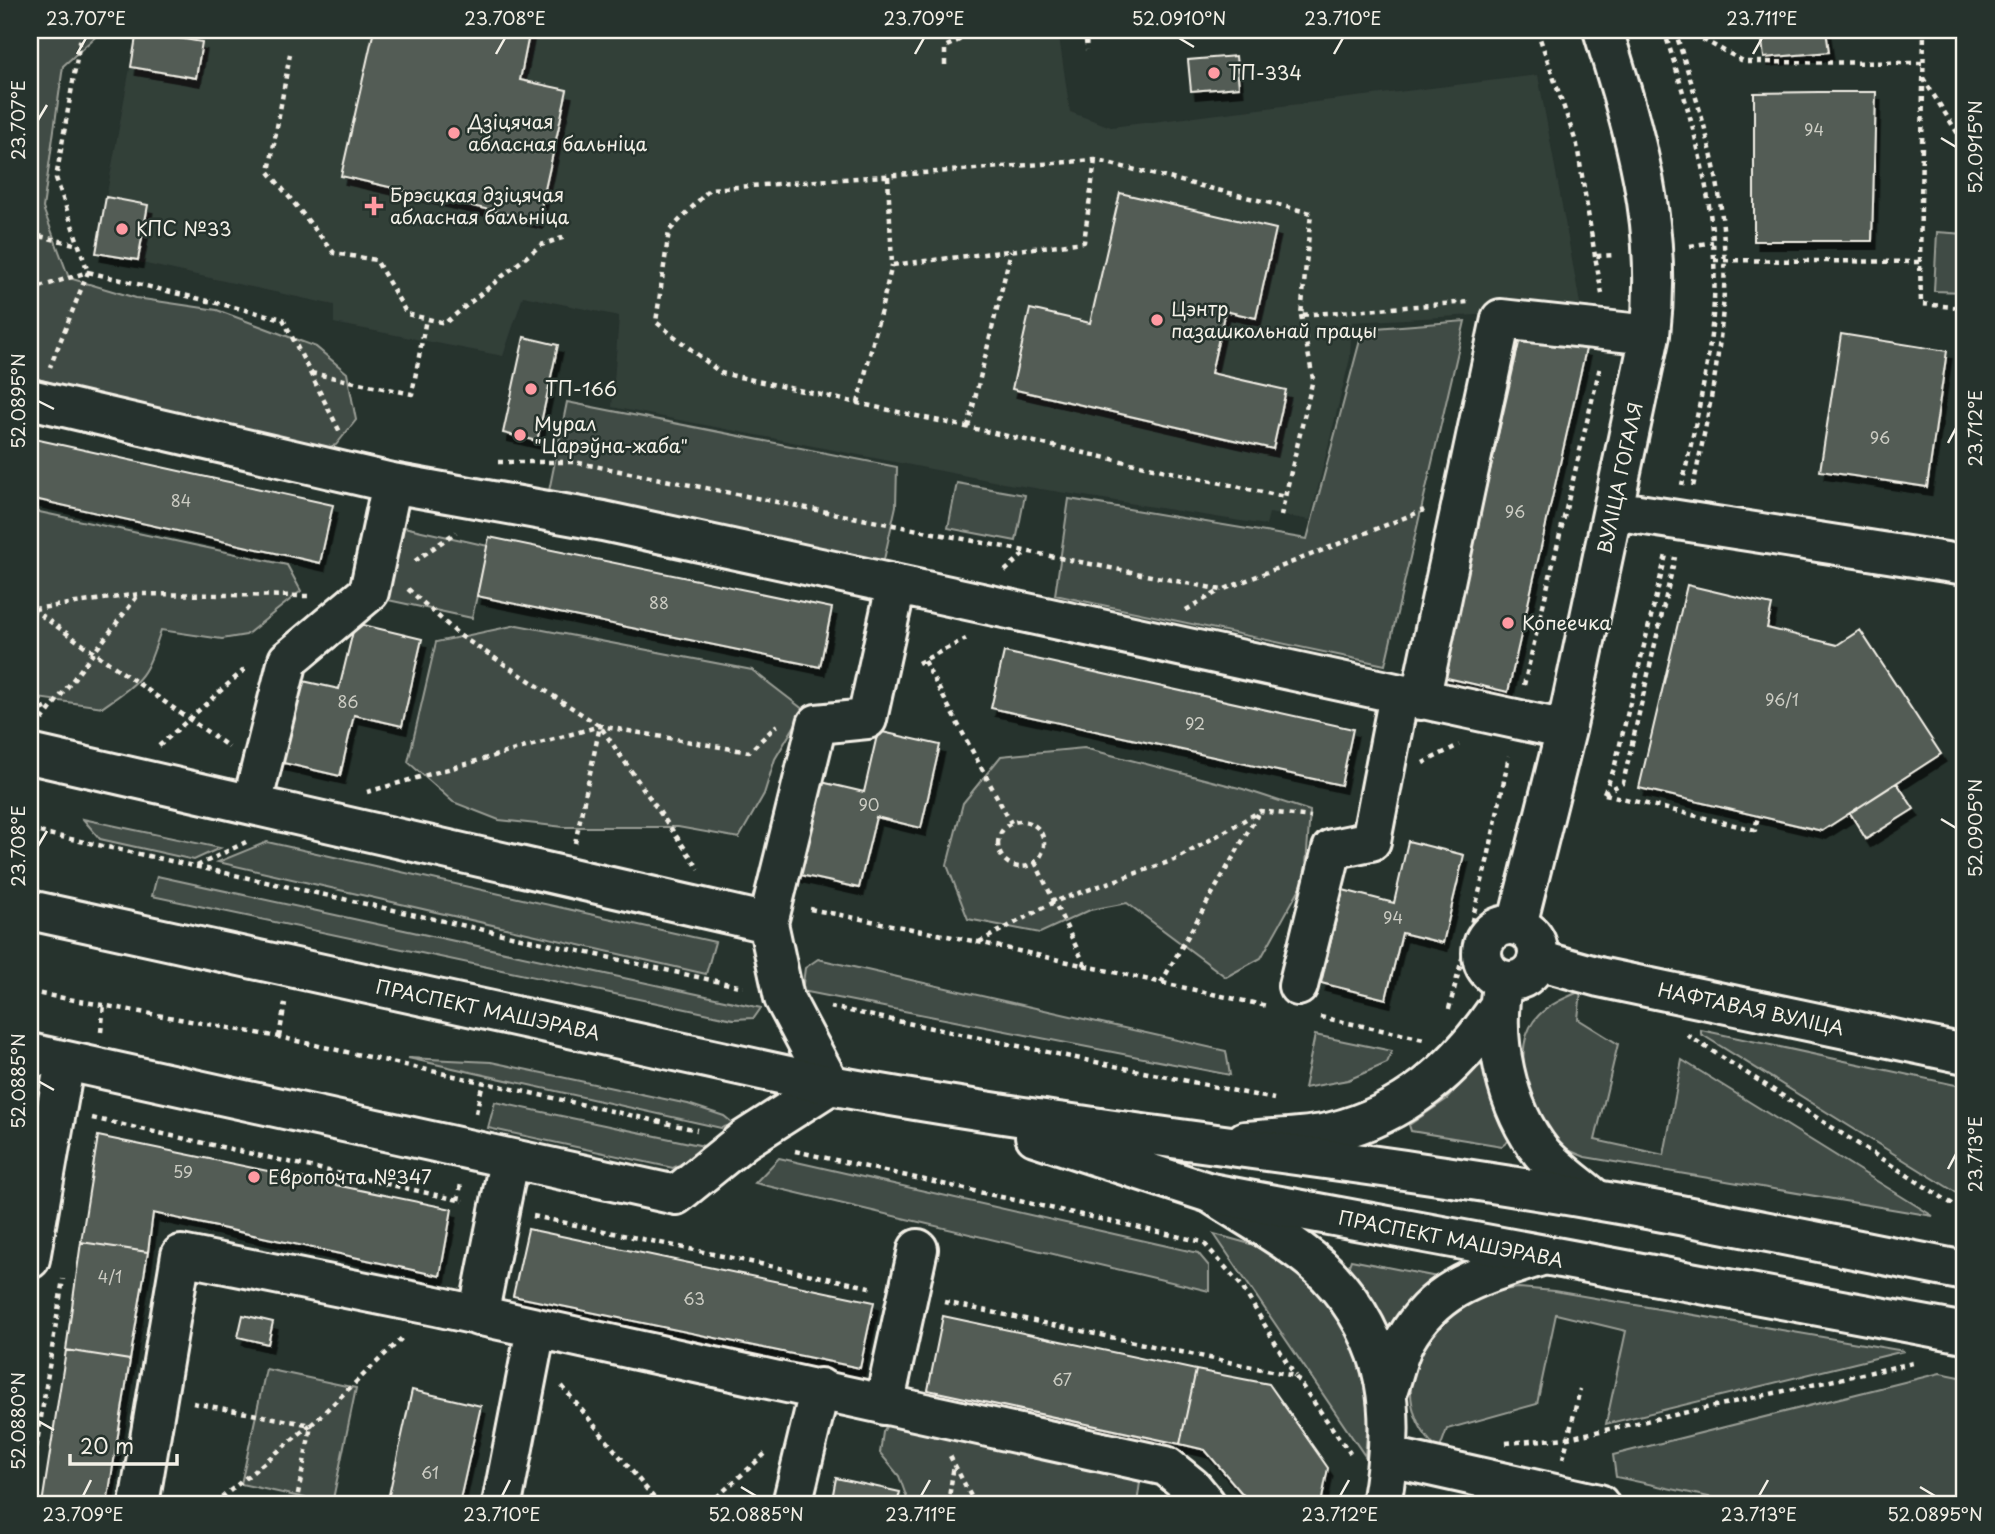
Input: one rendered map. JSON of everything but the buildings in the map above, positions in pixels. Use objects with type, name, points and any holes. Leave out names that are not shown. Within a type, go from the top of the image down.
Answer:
[{"type":"street","name":"ВУЛІЦА ГОГАЛЯ","points":[[1517,925],[1566,730],[1650,335],[1656,284],[1639,145],[1603,30]]},
{"type":"street","points":[[1298,986],[1332,849],[1371,841],[1381,784],[1409,698],[1463,495],[1501,319],[1650,335]]},
{"type":"street","points":[[33,400],[377,479],[501,500],[1566,730]]},
{"type":"street","points":[[256,787],[288,660],[369,592],[384,573],[377,479]]},
{"type":"street","points":[[1613,510],[1965,565]]},
{"type":"street","points":[[30,1259],[55,1112],[47,1057],[509,1161],[676,1195],[744,1140],[830,1085],[784,998],[768,923],[817,724],[867,719],[896,586]]},
{"type":"street","points":[[34,739],[256,787],[768,923]]},
{"type":"street","name":"ПРАСПЕКТ МАШЭРАВА","points":[[30,910],[830,1085],[946,1107],[1225,1143],[1596,1200],[1965,1271]]},
{"type":"street","points":[[1225,1143],[1331,1132],[1389,1110],[1438,1080],[1472,1045],[1500,995],[1531,974],[1538,960],[1539,950],[1535,938],[1517,925],[1501,926],[1490,933],[1483,943],[1482,956],[1500,995],[1502,1057],[1513,1102],[1542,1152],[1596,1200]]},
{"type":"street","name":"НАФТАВАЯ ВУЛІЦА","points":[[1538,960],[1599,977],[1965,1054]]},
{"type":"street","name":"ПРАСПЕКТ МАШЭРАВА","points":[[946,1107],[1209,1193],[1965,1333]]},
{"type":"street","points":[[478,1316],[509,1161]]},
{"type":"street","points":[[1209,1193],[1327,1274],[1353,1307],[1370,1336],[1388,1390]]},
{"type":"street","points":[[884,1405],[918,1249]]},
{"type":"street","points":[[139,1504],[181,1255],[436,1306],[816,1399],[884,1405],[1166,1466],[1192,1487],[1206,1504]]},
{"type":"street","points":[[1381,1504],[1374,1461],[1388,1390],[1405,1340],[1425,1312],[1450,1289],[1541,1256]]},
{"type":"street","points":[[502,1504],[536,1329]]},
{"type":"street","points":[[792,1504],[816,1399]]},
{"type":"street","points":[[1374,1461],[1599,1504]]},
{"type":"path","points":[[33,400],[88,272],[56,177],[82,30]]},
{"type":"path","points":[[946,65],[945,47],[959,40],[959,30]]},
{"type":"path","points":[[1085,30],[1087,50]]},
{"type":"path","points":[[1537,30],[1577,145],[1595,256]]},
{"type":"path","points":[[1604,793],[1623,783],[1669,579],[1709,357],[1714,260],[1696,134],[1664,30]]},
{"type":"path","points":[[1604,793],[1615,769],[1680,521],[1721,341],[1724,259],[1720,202],[1708,138],[1675,30]]},
{"type":"path","points":[[1685,30],[1745,62],[1923,63]]},
{"type":"path","points":[[1924,30],[1921,304],[1965,308]]},
{"type":"path","points":[[290,54],[269,172],[334,253],[376,260],[407,314],[445,323],[541,245],[565,237]]},
{"type":"path","points":[[1923,78],[1965,145]]},
{"type":"path","points":[[892,265],[1084,242],[1095,160]]},
{"type":"path","points":[[1281,516],[1286,497],[1313,379],[1301,315],[1311,213],[1095,160],[710,189],[669,231],[656,322],[721,373],[1286,497]]},
{"type":"path","points":[[858,403],[892,265],[888,176]]},
{"type":"path","points":[[30,234],[80,245]]},
{"type":"path","points":[[968,427],[1011,251]]},
{"type":"path","points":[[1714,260],[1920,262]]},
{"type":"path","points":[[30,290],[88,272],[283,319],[310,373],[377,479]]},
{"type":"path","points":[[1591,294],[1602,293]]},
{"type":"path","points":[[1301,315],[1482,302]]},
{"type":"path","points":[[310,373],[412,394],[426,318]]},
{"type":"path","points":[[496,462],[574,462],[1222,590],[1463,495]]},
{"type":"path","points":[[501,500],[384,573],[459,635],[600,726],[702,874]]},
{"type":"path","points":[[34,739],[47,713],[139,594]]},
{"type":"path","points":[[31,609],[139,594],[313,596]]},
{"type":"path","points":[[31,609],[95,651],[256,787]]},
{"type":"path","points":[[875,682],[924,661],[1017,612]]},
{"type":"path","points":[[918,648],[1011,823]]},
{"type":"path","points":[[30,679],[51,723]]},
{"type":"path","points":[[362,793],[600,726],[749,752],[784,717]]},
{"type":"path","points":[[572,854],[600,726]]},
{"type":"path","points":[[1381,784],[1461,745]]},
{"type":"path","points":[[1604,793],[1755,831],[1758,816]]},
{"type":"path","points":[[1161,983],[1260,811]]},
{"type":"path","points":[[978,942],[1056,901],[1177,859],[1260,811],[1315,817]]},
{"type":"path","points":[[1026,821],[1038,829],[1044,842],[1043,850],[1035,862],[1021,867],[1001,856],[998,842],[1000,834],[1011,823],[1026,821]]},
{"type":"path","points":[[30,830],[784,998],[1278,1100]]},
{"type":"path","points":[[1035,862],[1085,966]]},
{"type":"path","points":[[30,992],[279,1037],[1203,1242],[1241,1285],[1295,1376],[1374,1461]]},
{"type":"path","points":[[1679,1031],[1965,1212]]},
{"type":"path","points":[[55,1112],[499,1209],[1295,1376]]},
{"type":"path","points":[[214,1504],[311,1425],[436,1306]]},
{"type":"path","points":[[1501,1444],[1568,1438],[1916,1362]]},
{"type":"path","points":[[559,1382],[659,1504]]},
{"type":"path","points":[[1561,1469],[1580,1388]]},
{"type":"path","points":[[157,1396],[311,1425]]},
{"type":"path","points":[[709,1504],[816,1399]]},
{"type":"path","points":[[932,1417],[975,1504]]},
{"type":"path","points":[[296,1504],[311,1425]]},
{"type":"path","points":[[947,1504],[954,1464]]},
{"type":"shaded area","points":[[30,30],[103,30],[63,66],[43,208],[69,278],[136,298],[217,310],[316,347],[347,373],[356,420],[336,445],[312,452],[30,377]]},
{"type":"shaded area","points":[[137,30],[1058,30],[1070,112],[1111,127],[1538,75],[1581,309],[1352,322],[1350,358],[1310,520],[1269,513],[1266,525],[1003,483],[612,407],[619,316],[523,296],[503,356],[334,323],[334,305],[96,253]]},
{"type":"shaded area","points":[[1937,232],[1965,234],[1965,292],[1934,291]]},
{"type":"shaded area","points":[[1465,321],[1385,665],[1055,595],[1069,499],[1307,539],[1363,329]]},
{"type":"shaded area","points":[[567,402],[897,467],[896,506],[883,564],[548,496]]},
{"type":"shaded area","points":[[957,483],[1025,495],[1016,541],[948,528]]},
{"type":"shaded area","points":[[30,510],[287,565],[301,591],[246,635],[222,639],[161,630],[141,676],[103,707],[30,697]]},
{"type":"shaded area","points":[[404,527],[488,546],[472,618],[388,600]]},
{"type":"shaded area","points":[[517,625],[752,670],[804,710],[775,759],[764,794],[739,838],[678,827],[564,827],[499,820],[453,802],[408,762],[436,642]]},
{"type":"shaded area","points":[[1084,748],[1243,789],[1310,811],[1305,879],[1261,958],[1226,977],[1127,903],[1090,910],[1040,933],[968,919],[947,865],[963,803],[1001,756]]},
{"type":"shaded area","points":[[83,819],[220,848],[194,860],[100,839]]},
{"type":"shaded area","points":[[267,842],[715,942],[706,974],[218,862]]},
{"type":"shaded area","points":[[157,876],[761,1008],[754,1018],[733,1019],[152,896]]},
{"type":"shaded area","points":[[818,959],[1226,1051],[1230,1075],[802,991],[805,968]]},
{"type":"shaded area","points":[[1581,991],[1578,1019],[1618,1044],[1595,1140],[1664,1155],[1682,1060],[1933,1216],[1585,1157],[1563,1147],[1547,1130],[1531,1098],[1524,1062],[1525,1044],[1529,1028],[1539,1015],[1553,1004]]},
{"type":"shaded area","points":[[1701,1030],[1965,1087],[1965,1198],[1701,1034]]},
{"type":"shaded area","points":[[1315,1035],[1392,1051],[1387,1063],[1348,1080],[1304,1088]]},
{"type":"shaded area","points":[[408,1058],[491,1062],[688,1104],[724,1116],[734,1124],[721,1128]]},
{"type":"shaded area","points":[[1484,1064],[1491,1096],[1510,1140],[1502,1146],[1411,1131],[1409,1125],[1447,1099],[1473,1069]]},
{"type":"shaded area","points":[[495,1102],[713,1148],[673,1168],[488,1128]]},
{"type":"shaded area","points":[[779,1158],[1198,1253],[1209,1266],[1209,1291],[755,1183]]},
{"type":"shaded area","points":[[1214,1234],[1265,1248],[1329,1298],[1365,1366],[1370,1398],[1365,1456]]},
{"type":"shaded area","points":[[1351,1260],[1442,1278],[1391,1334],[1384,1333],[1371,1296],[1348,1268]]},
{"type":"shaded area","points":[[1519,1288],[1554,1291],[1904,1351],[1606,1424],[1626,1331],[1556,1314],[1537,1404],[1447,1429],[1439,1451],[1417,1421],[1412,1405],[1413,1373],[1418,1357],[1427,1341],[1459,1305],[1482,1295]]},
{"type":"shaded area","points":[[266,1369],[356,1388],[332,1504],[241,1484]]},
{"type":"shaded area","points":[[1940,1373],[1965,1378],[1965,1504],[1741,1504],[1616,1477],[1613,1455]]},
{"type":"shaded area","points":[[920,1423],[1099,1463],[1140,1482],[1137,1504],[909,1504],[899,1476],[880,1453],[883,1432],[887,1425]]},
{"type":"place","name":"ТП-334","points":[[1214,73]]},
{"type":"place","name":"Дзіцячая абласная бальніца","points":[[454,133]]},
{"type":"place","name":"Брэсцкая дзіцячая абласная бальніца","points":[[374,206]]},
{"type":"place","name":"КПС №33","points":[[122,229]]},
{"type":"place","name":"Цэнтр пазашкольнай працы","points":[[1157,320]]},
{"type":"place","name":"ТП-166","points":[[531,389]]},
{"type":"place","name":"Мурал \"Царэўна-жаба\"","points":[[520,435]]},
{"type":"place","name":"Копеечка","points":[[1508,623]]},
{"type":"place","name":"Европочта №347","points":[[254,1177]]}]
